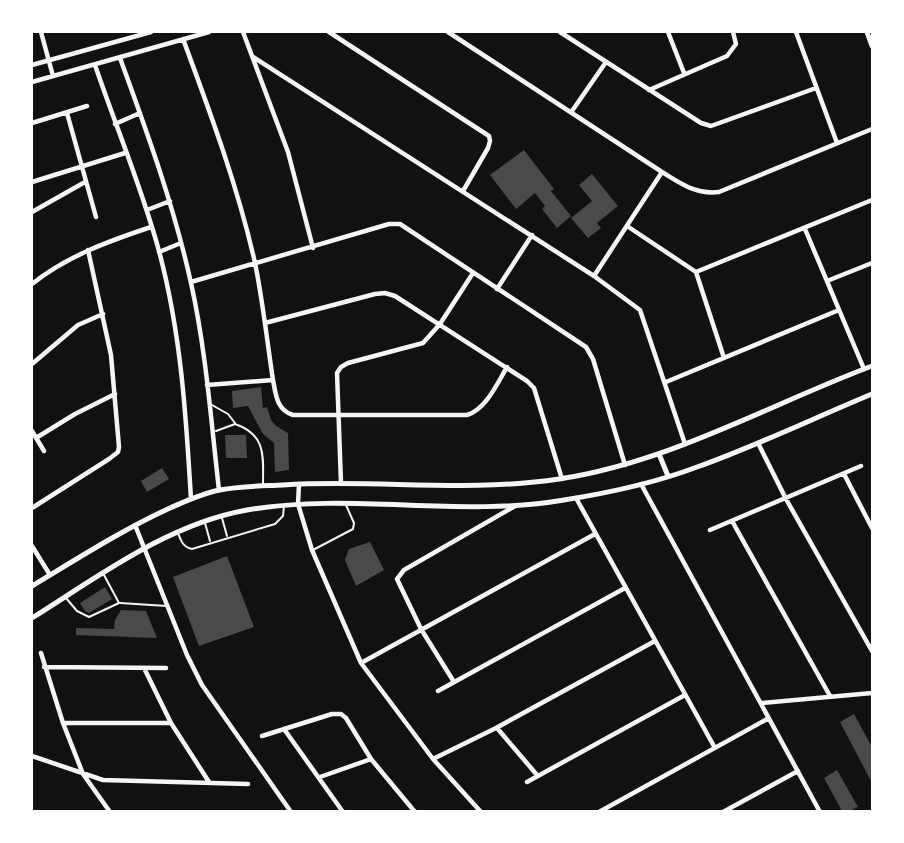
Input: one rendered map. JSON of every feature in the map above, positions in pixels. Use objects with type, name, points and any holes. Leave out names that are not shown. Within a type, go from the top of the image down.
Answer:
[{"type":"main road","points":[[867,32],[873,46]]},
{"type":"main road","points":[[32,586],[135,525],[191,499],[219,490],[341,483],[519,485],[562,479],[625,465],[686,445],[873,366]]},
{"type":"main road","points":[[32,618],[146,548],[178,532],[245,510],[298,504],[515,506],[576,498],[668,476],[758,443],[872,395]]},
{"type":"main road","points":[[659,454],[668,476]]},
{"type":"street","points":[[41,32],[53,76]]},
{"type":"street","points":[[32,65],[151,32]]},
{"type":"street","points":[[32,82],[209,32]]},
{"type":"street","points":[[243,32],[288,152],[313,248]]},
{"type":"street","points":[[329,32],[489,136],[488,148],[463,191]]},
{"type":"street","points":[[448,32],[662,172],[692,190],[705,194],[719,192],[873,129]]},
{"type":"street","points":[[560,32],[701,123],[711,126],[816,88]]},
{"type":"street","points":[[668,32],[684,74]]},
{"type":"street","points":[[648,90],[727,56],[736,44],[733,32]]},
{"type":"street","points":[[796,32],[837,143]]},
{"type":"street","points":[[183,38],[233,183],[255,264],[279,405],[288,413],[467,415],[482,406],[507,368]]},
{"type":"street","points":[[253,57],[532,235],[640,310],[686,445]]},
{"type":"street","points":[[120,58],[170,201],[191,282],[219,490]]},
{"type":"street","points":[[572,111],[606,62]]},
{"type":"street","points":[[95,65],[147,210],[159,252],[177,336],[185,393],[191,499]]},
{"type":"street","points":[[32,123],[88,106]]},
{"type":"street","points":[[67,113],[96,217]]},
{"type":"street","points":[[115,124],[140,113]]},
{"type":"street","points":[[32,182],[125,153]]},
{"type":"street","points":[[594,276],[662,172]]},
{"type":"street","points":[[32,212],[85,182]]},
{"type":"street","points":[[696,272],[873,200]]},
{"type":"street","points":[[147,210],[170,201]]},
{"type":"street","points":[[191,282],[389,224],[400,224],[586,347],[593,359],[625,465]]},
{"type":"street","points":[[627,226],[696,272],[724,358]]},
{"type":"street","points":[[32,284],[46,273],[88,250],[151,227]]},
{"type":"street","points":[[805,229],[864,369]]},
{"type":"street","points":[[497,289],[532,235]]},
{"type":"street","points":[[159,252],[181,243]]},
{"type":"street","points":[[32,508],[115,456],[119,447],[115,394],[103,314],[88,250]]},
{"type":"street","points":[[827,281],[873,263]]},
{"type":"street","points":[[341,483],[335,382],[337,373],[348,363],[423,343],[440,324],[473,273]]},
{"type":"street","points":[[265,323],[385,293],[395,296],[534,388],[562,479]]},
{"type":"street","points":[[666,382],[839,310]]},
{"type":"street","points":[[32,364],[78,325],[103,314]]},
{"type":"street","points":[[207,386],[273,380]]},
{"type":"street","points":[[36,438],[115,394]]},
{"type":"street","points":[[32,430],[44,451]]},
{"type":"street","points":[[758,443],[786,499],[873,651]]},
{"type":"street","points":[[710,530],[861,466]]},
{"type":"street","points":[[844,474],[873,528]]},
{"type":"street","points":[[299,484],[298,504],[312,550],[361,663],[432,759],[481,811]]},
{"type":"street","points":[[640,484],[820,811]]},
{"type":"street","points":[[576,498],[715,748]]},
{"type":"street","points":[[454,682],[398,585],[399,575],[515,506]]},
{"type":"street","points":[[732,521],[830,696]]},
{"type":"street","points":[[135,525],[187,655],[202,685],[290,811]]},
{"type":"street","points":[[361,663],[595,534]]},
{"type":"street","points":[[32,546],[50,575]]},
{"type":"street","points":[[439,691],[625,588]]},
{"type":"street","points":[[432,759],[496,728],[655,641]]},
{"type":"street","points":[[41,653],[63,723],[83,774],[110,811]]},
{"type":"street","points":[[44,667],[145,670],[166,668]]},
{"type":"street","points":[[145,670],[171,723],[209,782]]},
{"type":"street","points":[[761,703],[873,693]]},
{"type":"street","points":[[527,782],[685,695]]},
{"type":"street","points":[[262,736],[332,714],[341,714],[371,760],[415,811]]},
{"type":"street","points":[[599,811],[769,718]]},
{"type":"street","points":[[63,723],[171,723]]},
{"type":"street","points":[[496,728],[537,775]]},
{"type":"street","points":[[284,729],[342,811]]},
{"type":"street","points":[[32,756],[103,780],[248,784]]},
{"type":"street","points":[[320,777],[371,760]]},
{"type":"street","points":[[723,811],[798,771]]},
{"type":"lane","points":[[208,403],[256,435],[260,444],[263,486]]},
{"type":"lane","points":[[212,433],[236,424]]},
{"type":"lane","points":[[312,550],[353,529],[354,523],[346,505]]},
{"type":"lane","points":[[178,532],[186,548],[192,549],[275,524],[283,516],[285,506]]},
{"type":"lane","points":[[222,517],[228,537]]},
{"type":"lane","points":[[204,523],[211,542]]},
{"type":"lane","points":[[104,573],[119,603]]},
{"type":"lane","points":[[65,597],[77,611],[89,617],[119,603],[168,607]]},
{"type":"building","points":[[524,150],[571,216],[557,228],[542,209],[545,206],[535,193],[516,209],[490,175]]},
{"type":"building","points":[[592,174],[618,206],[597,223],[601,228],[588,238],[571,218],[592,201],[579,185]]},
{"type":"building","points":[[261,387],[263,408],[267,407],[276,426],[288,433],[289,470],[275,472],[274,443],[263,434],[248,406],[233,408],[232,391]]},
{"type":"building","points":[[225,435],[246,435],[247,458],[226,458]]},
{"type":"building","points":[[162,468],[169,479],[147,492],[141,481]]},
{"type":"building","points":[[370,542],[384,570],[356,586],[345,560],[349,549]]},
{"type":"building","points":[[227,556],[254,627],[199,646],[173,577]]},
{"type":"building","points":[[105,587],[112,599],[89,613],[85,611],[80,603]]},
{"type":"building","points":[[121,610],[146,611],[157,638],[76,635],[76,628],[114,629],[115,620]]},
{"type":"building","points":[[854,714],[872,747],[872,783],[840,722]]},
{"type":"building","points":[[837,770],[858,807],[849,811],[842,811],[824,778]]}]
